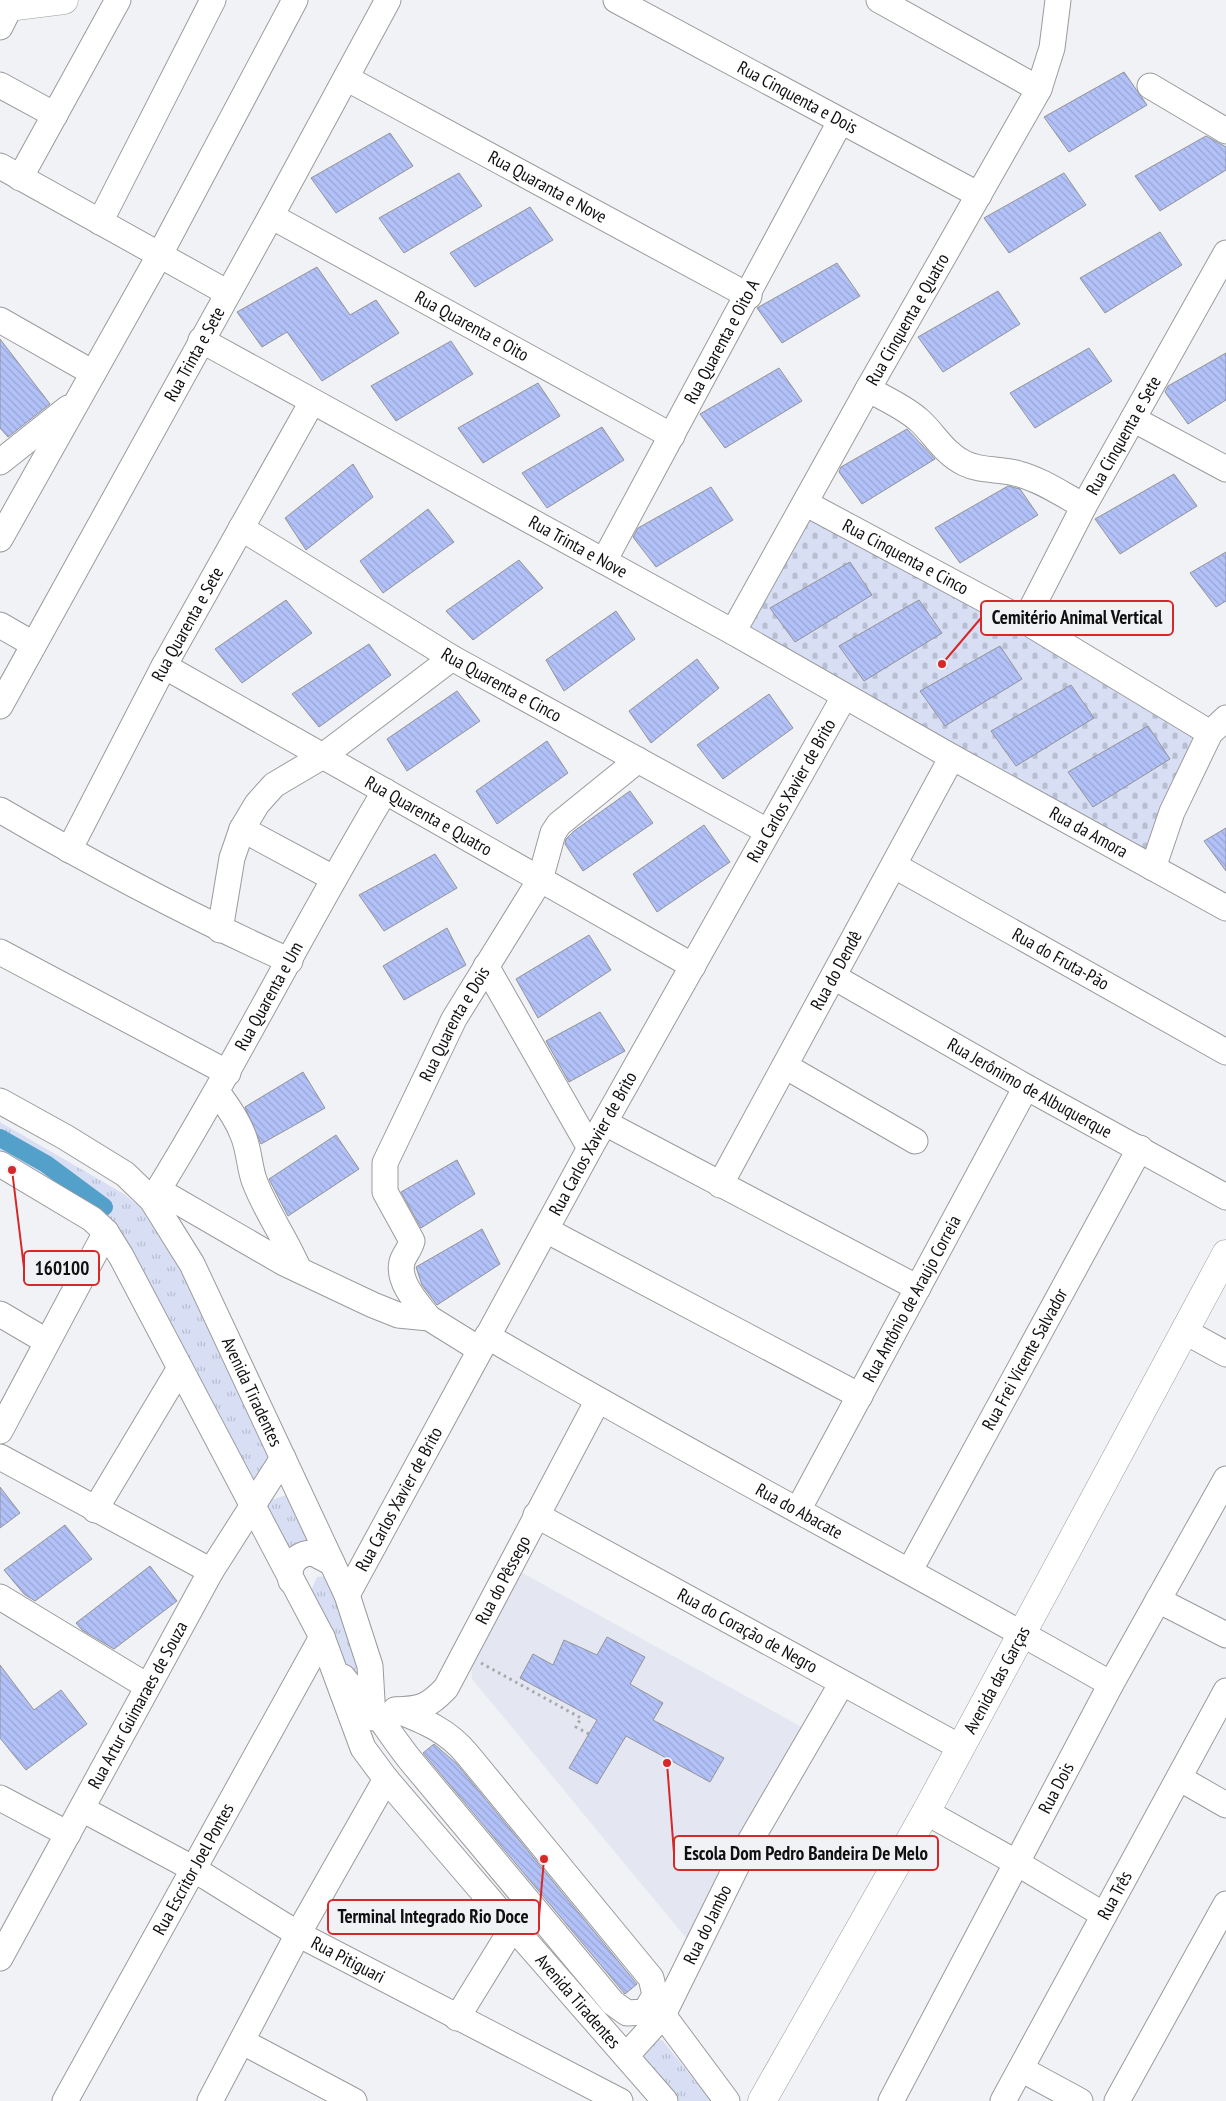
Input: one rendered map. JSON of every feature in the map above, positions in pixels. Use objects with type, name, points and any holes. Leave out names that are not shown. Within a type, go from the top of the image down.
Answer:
[{"type":"main road","points":[[3,14],[64,0]]},
{"type":"main road","name":"Avenida das Garças","points":[[762,2101],[926,1812],[1226,1254]]},
{"type":"street","points":[[118,0],[55,115],[10,172],[228,294]]},
{"type":"street","points":[[100,222],[213,0]]},
{"type":"street","points":[[0,539],[159,256],[295,0]]},
{"type":"street","name":"Rua Trinta e Sete","points":[[0,706],[388,0]]},
{"type":"street","name":"Rua Cinquenta e Dois","points":[[616,0],[979,195]]},
{"type":"street","points":[[880,0],[1039,89]]},
{"type":"street","name":"Rua Cinquenta e Quatro","points":[[733,632],[806,504],[868,389],[1039,89],[1048,68],[1058,0]]},
{"type":"street","name":"Rua Quaranta e Nove","points":[[346,78],[749,296]]},
{"type":"street","points":[[0,85],[55,115]]},
{"type":"street","points":[[1150,86],[1226,131]]},
{"type":"street","name":"Rua Quarenta e Oito A","points":[[604,561],[749,296],[840,122]]},
{"type":"street","name":"Rua Quarenta e Oito","points":[[271,216],[672,436]]},
{"type":"street","name":"Rua Cinquenta e Sete","points":[[1025,621],[1084,506],[1133,419],[1216,293],[1226,253]]},
{"type":"street","points":[[0,320],[93,373]]},
{"type":"street","name":"Rua Trinta e Nove","points":[[201,340],[733,632],[952,757]]},
{"type":"street","points":[[868,389],[909,412],[921,422],[944,448],[962,462],[979,469],[1016,473],[1031,477],[1084,506]]},
{"type":"street","points":[[0,462],[78,400]]},
{"type":"street","name":"Rua Quarenta e Sete","points":[[69,850],[164,666],[312,402]]},
{"type":"street","points":[[1133,419],[1226,469]]},
{"type":"street","name":"Rua Cinquenta e Cinco","points":[[806,504],[1218,726]]},
{"type":"street","name":"Rua Quarenta e Cinco","points":[[241,528],[452,658],[767,832]]},
{"type":"street","points":[[0,624],[33,644]]},
{"type":"street","points":[[220,930],[232,858],[242,829],[257,804],[274,785],[322,756],[452,658]]},
{"type":"street","name":"Rua Quarenta e Quatro","points":[[164,666],[692,966]]},
{"type":"street","name":"Rua Carlos Xavier de Brito","points":[[347,1595],[590,1148],[844,697]]},
{"type":"street","points":[[1153,868],[1172,812],[1218,726]]},
{"type":"street","name":"Rua do Dendê","points":[[720,1185],[895,866],[952,757]]},
{"type":"street","name":"Rua da Amora","points":[[952,757],[1226,908]]},
{"type":"street","name":"Rua Quarenta e Dois","points":[[429,1318],[412,1296],[401,1272],[403,1259],[410,1249],[412,1241],[385,1192],[385,1163],[454,1019],[540,880],[553,833],[559,824],[638,760]]},
{"type":"street","name":"Rua Quarenta e Um","points":[[155,1195],[222,1082],[290,961],[333,878],[385,792]]},
{"type":"street","points":[[0,810],[69,850],[220,930],[290,961]]},
{"type":"street","points":[[242,829],[333,878]]},
{"type":"street","name":"Rua do Fruta-Pão","points":[[895,866],[1226,1052]]},
{"type":"street","points":[[0,952],[222,1082],[244,1135],[253,1179],[271,1219],[289,1248],[299,1270]]},
{"type":"street","points":[[486,966],[590,1148]]},
{"type":"street","name":"Rua Jerônimo de Albuquerque","points":[[834,977],[1026,1087],[1226,1197]]},
{"type":"street","points":[[785,1066],[915,1141]]},
{"type":"street","name":"Rua Antônio de Araujo Correia","points":[[798,1510],[1026,1087]]},
{"type":"street","name":"Avenida Tiradentes","points":[[0,1101],[65,1137],[155,1195],[192,1264],[347,1595],[384,1709],[381,1772]]},
{"type":"street","points":[[605,1124],[918,1288]]},
{"type":"street","name":"Rua Frei Vicente Salvador","points":[[910,1570],[1140,1148]]},
{"type":"street","name":"Avenida Tiradentes","points":[[0,1164],[92,1219],[106,1232],[121,1256],[290,1581],[326,1646],[363,1748],[381,1772],[513,1927],[665,2101]]},
{"type":"street","points":[[155,1195],[216,1225],[299,1270],[398,1315],[429,1318]]},
{"type":"street","points":[[546,1230],[860,1396]]},
{"type":"street","points":[[0,1431],[106,1232]]},
{"type":"street","points":[[0,1314],[46,1342]]},
{"type":"street","name":"Rua do Abacate","points":[[429,1318],[483,1342],[598,1400],[910,1570],[1111,1684]]},
{"type":"street","points":[[1184,1331],[1226,1354]]},
{"type":"street","points":[[95,1510],[180,1368]]},
{"type":"street","name":"Rua do Pêssego","points":[[384,1709],[417,1709],[433,1701],[446,1688],[462,1654],[598,1400]]},
{"type":"street","name":"Rua Artur Guimaraes de Souza","points":[[0,1958],[211,1571],[253,1508],[283,1458]]},
{"type":"street","points":[[3,1463],[211,1571]]},
{"type":"street","name":"Rua Dois","points":[[891,2101],[1111,1684],[1226,1479]]},
{"type":"street","name":"Rua do Coração de Negro","points":[[536,1515],[960,1746]]},
{"type":"street","points":[[290,1581],[289,1575],[292,1563],[300,1555],[313,1552],[332,1563]]},
{"type":"street","points":[[0,1597],[147,1686]]},
{"type":"street","points":[[1158,1600],[1226,1635]]},
{"type":"street","points":[[326,1646],[352,1690],[384,1709],[439,1728],[459,1744],[651,1978],[654,1984],[655,1995],[645,2012],[628,2013],[613,2003],[411,1761],[384,1709]]},
{"type":"street","name":"Rua Escritor Joel Pontes","points":[[65,2101],[192,1868],[326,1646]]},
{"type":"street","name":"Rua do Jambo","points":[[626,2056],[663,2015],[742,1855],[842,1683]]},
{"type":"street","name":"Rua Três","points":[[1004,2101],[1226,1691]]},
{"type":"street","points":[[411,1761],[416,1735],[424,1728],[439,1728]]},
{"type":"street","points":[[210,2101],[381,1772]]},
{"type":"street","points":[[1179,1778],[1226,1805]]},
{"type":"street","points":[[5,1806],[68,1834]]},
{"type":"street","name":"Rua Pitiguari","points":[[82,1809],[192,1868],[298,1934],[620,2101]]},
{"type":"street","points":[[926,1812],[1104,1915]]},
{"type":"street","points":[[1117,2101],[1226,1904]]},
{"type":"street","points":[[457,2018],[513,1927]]},
{"type":"street","points":[[663,2015],[727,2101]]},
{"type":"street","points":[[242,2042],[354,2101]]},
{"type":"street","points":[[1021,2068],[1080,2101]]},
{"type":"path","points":[[462,1654],[581,1718],[576,1727],[589,1734]]},
{"type":"shaded area","points":[[517,1570],[811,1732],[691,1944],[472,1679],[471,1666]]},
{"type":"green space","points":[[805,503],[1210,733],[1153,868],[733,632]]},
{"type":"green space","points":[[0,1122],[124,1194],[173,1235],[275,1448],[257,1489],[102,1222],[0,1164]]},
{"type":"green space","points":[[293,1493],[307,1528],[310,1548],[286,1553],[265,1505],[271,1500]]},
{"type":"green space","points":[[328,1576],[367,1655],[365,1701],[310,1593],[317,1577]]},
{"type":"green space","points":[[655,2037],[663,2041],[711,2101],[674,2101],[643,2066],[642,2045]]},
{"type":"building","points":[[1124,72],[1147,105],[1069,152],[1044,117]]},
{"type":"building","points":[[390,133],[413,166],[336,213],[311,178]]},
{"type":"building","points":[[1206,136],[1226,147],[1226,170],[1160,211],[1135,176]]},
{"type":"building","points":[[459,173],[482,206],[404,253],[379,218]]},
{"type":"building","points":[[1064,173],[1086,205],[1009,253],[984,218]]},
{"type":"building","points":[[530,207],[553,240],[475,287],[450,253]]},
{"type":"building","points":[[1160,232],[1182,265],[1105,313],[1080,278]]},
{"type":"building","points":[[837,263],[860,296],[782,343],[757,308]]},
{"type":"building","points":[[317,267],[350,315],[376,300],[399,333],[322,381],[287,332],[262,347],[237,312]]},
{"type":"building","points":[[998,291],[1020,324],[943,372],[918,337]]},
{"type":"building","points":[[0,339],[50,404],[8,437],[0,428]]},
{"type":"building","points":[[451,341],[473,374],[396,421],[371,386]]},
{"type":"building","points":[[1089,348],[1112,381],[1035,428],[1010,393]]},
{"type":"building","points":[[1226,353],[1226,400],[1188,424],[1165,392],[1168,386]]},
{"type":"building","points":[[779,368],[802,401],[725,448],[700,414]]},
{"type":"building","points":[[538,383],[560,416],[483,463],[458,428]]},
{"type":"building","points":[[602,427],[624,460],[547,508],[522,473]]},
{"type":"building","points":[[907,429],[935,459],[862,504],[839,472],[841,467]]},
{"type":"building","points":[[353,464],[373,497],[306,550],[285,518]]},
{"type":"building","points":[[1174,474],[1197,506],[1120,554],[1095,519]]},
{"type":"building","points":[[1008,486],[1020,489],[1038,515],[960,563],[935,528]]},
{"type":"building","points":[[711,487],[733,520],[656,567],[633,537],[638,528]]},
{"type":"building","points":[[428,509],[454,542],[383,593],[360,561]]},
{"type":"building","points":[[1226,552],[1226,601],[1216,607],[1190,573]]},
{"type":"building","points":[[519,560],[543,588],[473,640],[446,611]]},
{"type":"building","points":[[850,562],[872,595],[795,642],[770,608]]},
{"type":"building","points":[[286,600],[312,633],[242,683],[215,649]]},
{"type":"building","points":[[919,600],[942,633],[864,681],[839,646]]},
{"type":"building","points":[[616,611],[635,639],[564,691],[546,660]]},
{"type":"building","points":[[369,644],[391,675],[319,727],[292,694]]},
{"type":"building","points":[[1000,646],[1022,679],[945,726],[920,691]]},
{"type":"building","points":[[697,659],[719,688],[651,743],[629,711]]},
{"type":"building","points":[[1071,685],[1094,718],[1016,766],[991,731]]},
{"type":"building","points":[[457,691],[480,721],[407,771],[387,739]]},
{"type":"building","points":[[769,694],[793,728],[723,779],[697,745]]},
{"type":"building","points":[[1148,726],[1170,759],[1093,807],[1068,772]]},
{"type":"building","points":[[547,741],[568,773],[497,824],[476,791]]},
{"type":"building","points":[[630,791],[653,823],[583,871],[565,844],[566,839],[574,831]]},
{"type":"building","points":[[704,825],[730,862],[657,912],[633,874]]},
{"type":"building","points":[[1226,828],[1226,871],[1204,841]]},
{"type":"building","points":[[435,854],[457,888],[384,931],[359,895]]},
{"type":"building","points":[[447,928],[466,965],[404,1000],[383,966]]},
{"type":"building","points":[[589,935],[611,970],[538,1018],[516,979]]},
{"type":"building","points":[[600,1012],[625,1051],[569,1082],[546,1041]]},
{"type":"building","points":[[303,1072],[325,1108],[261,1144],[245,1107]]},
{"type":"building","points":[[336,1135],[359,1169],[288,1216],[269,1179]]},
{"type":"building","points":[[457,1160],[475,1194],[421,1228],[401,1192]]},
{"type":"building","points":[[482,1229],[500,1264],[437,1305],[422,1285],[416,1267]]},
{"type":"building","points":[[0,1487],[20,1513],[0,1528]]},
{"type":"building","points":[[65,1525],[92,1559],[35,1601],[24,1594],[4,1570]]},
{"type":"building","points":[[150,1566],[177,1601],[114,1649],[82,1630],[76,1623]]},
{"type":"building","points":[[607,1637],[645,1657],[630,1684],[663,1703],[653,1720],[724,1758],[710,1782],[626,1736],[597,1784],[569,1768],[597,1720],[520,1678],[533,1654],[553,1665],[564,1640],[597,1655]]},
{"type":"building","points":[[0,1665],[34,1710],[61,1690],[87,1724],[26,1770],[0,1738]]},
{"type":"building","points":[[434,1744],[456,1763],[637,1984],[625,1994],[423,1753]]},
{"type":"waterway","points":[[0,1138],[46,1164],[104,1207]]},
{"type":"place","name":"Cemitério Animal Vertical","points":[[942,664]]},
{"type":"place","name":"160100","points":[[12,1170]]},
{"type":"place","name":"Escola Dom Pedro Bandeira De Melo","points":[[667,1763]]},
{"type":"place","name":"Terminal Integrado Rio Doce","points":[[544,1859]]}]
